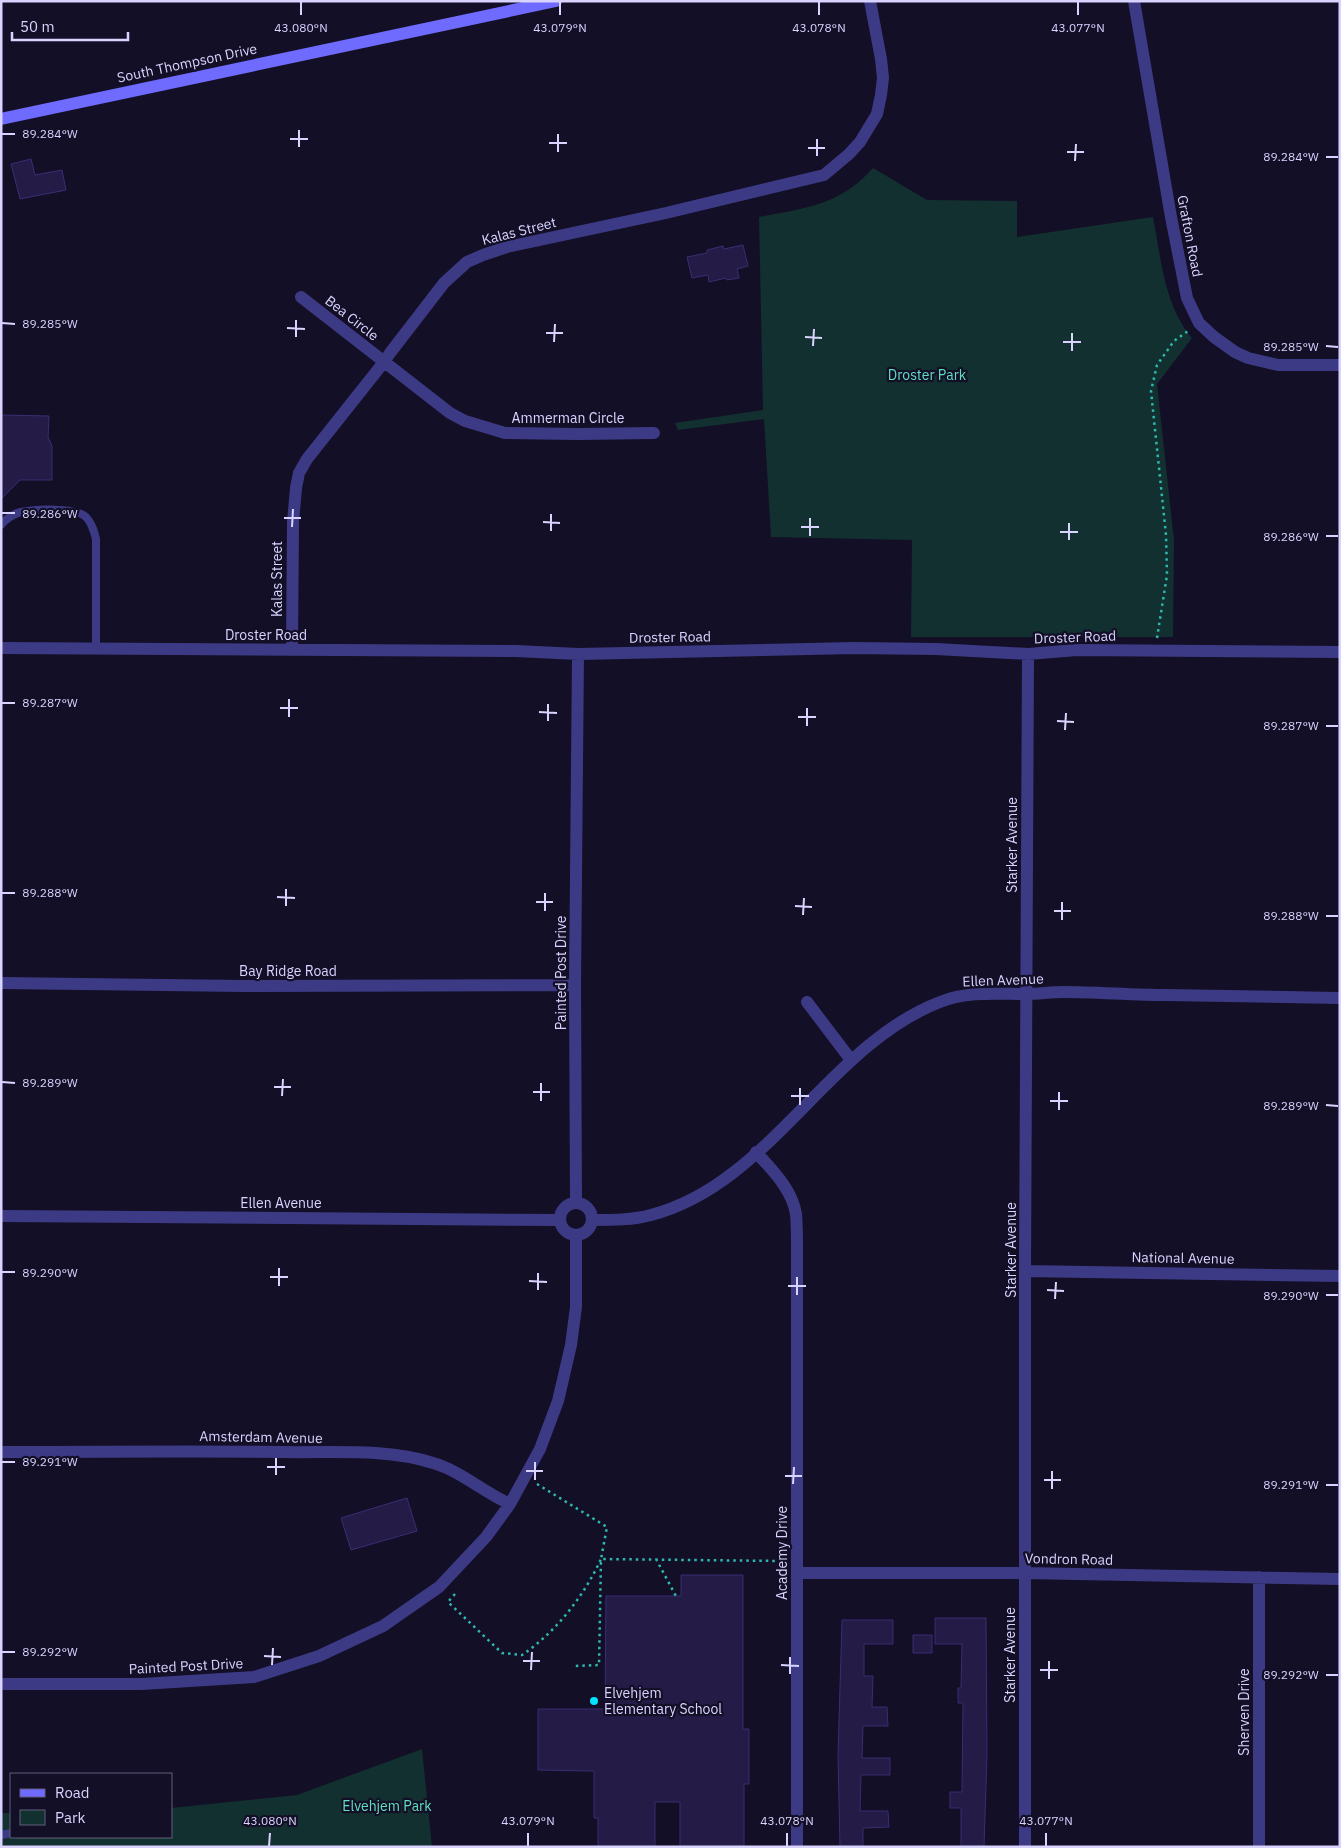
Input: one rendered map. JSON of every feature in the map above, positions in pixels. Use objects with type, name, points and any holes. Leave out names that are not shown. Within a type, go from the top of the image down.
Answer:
[{"type":"street","name":"South Thompson Drive","points":[[1,119],[556,1]]},
{"type":"street","name":"Kalas Street","points":[[292,650],[293,522],[299,474],[308,459],[444,283],[467,262],[507,247],[666,213],[824,175],[860,142],[877,114],[883,78],[870,1]]},
{"type":"street","name":"Grafton Road","points":[[1134,1],[1171,217],[1187,298],[1199,323],[1214,337],[1235,352],[1248,358],[1278,364],[1340,365]]},
{"type":"street","name":"Bea Circle","points":[[301,297],[384,362]]},
{"type":"street","name":"Ammerman Circle","points":[[384,362],[450,413],[464,422],[482,428],[505,433],[654,433]]},
{"type":"street","name":"Droster Road","points":[[1,648],[516,651],[578,654],[854,648],[936,649],[1028,654],[1077,650],[1340,652]]},
{"type":"street","name":"Painted Post Drive","points":[[576,1203],[575,985],[578,654]]},
{"type":"street","name":"Starker Avenue","points":[[1025,1847],[1028,654]]},
{"type":"street","name":"Bay Ridge Road","points":[[1,983],[274,986],[575,985]]},
{"type":"street","name":"Ellen Avenue","points":[[593,1220],[650,1215],[674,1207],[722,1181],[756,1152],[851,1060],[887,1030],[920,1010],[941,1001],[961,996],[997,993],[1063,992],[1340,998]]},
{"type":"street","points":[[807,1002],[851,1060]]},
{"type":"street","name":"Academy Drive","points":[[756,1152],[777,1176],[787,1191],[796,1213],[798,1249],[797,1847]]},
{"type":"street","points":[[576,1203],[586,1207],[593,1220],[585,1233],[576,1236],[563,1229],[560,1215],[566,1206],[576,1203]]},
{"type":"street","name":"Ellen Avenue","points":[[1,1216],[560,1220]]},
{"type":"street","name":"Painted Post Drive","points":[[1,1684],[142,1684],[254,1677],[319,1656],[383,1626],[439,1587],[486,1537],[510,1504],[540,1449],[558,1401],[571,1345],[576,1307],[576,1236]]},
{"type":"street","name":"National Avenue","points":[[1025,1271],[1340,1276]]},
{"type":"street","name":"Amsterdam Avenue","points":[[1,1452],[203,1451],[402,1455],[434,1463],[510,1504]]},
{"type":"street","name":"Vondron Road","points":[[797,1572],[1340,1578]]},
{"type":"street","name":"Sherven Drive","points":[[1259,1577],[1259,1847]]},
{"type":"lane","points":[[1,525],[11,516],[20,513],[72,511],[87,518],[91,523],[96,539],[96,649]]},
{"type":"path","points":[[1155,650],[1167,575],[1166,535],[1150,391],[1157,366],[1174,342],[1199,323]]},
{"type":"path","points":[[525,1476],[607,1527],[601,1559],[599,1665],[575,1666]]},
{"type":"path","points":[[601,1559],[780,1561]]},
{"type":"path","points":[[455,1594],[448,1602],[492,1644],[502,1653],[522,1655],[544,1638],[561,1619],[593,1577],[601,1559]]},
{"type":"path","points":[[656,1560],[677,1598]]},
{"type":"green space","name":"Droster Park","points":[[873,168],[927,200],[1017,201],[1017,237],[1153,217],[1161,265],[1169,296],[1175,311],[1192,338],[1157,384],[1174,540],[1173,637],[911,637],[912,540],[771,537],[764,419],[678,430],[675,423],[763,410],[759,217],[819,204],[831,199],[855,185]]},
{"type":"green space","name":"Elvehjem Park","points":[[422,1749],[432,1847],[1,1847],[1,1813],[10,1813],[10,1838],[172,1838],[172,1808],[297,1795]]},
{"type":"building","points":[[31,159],[35,175],[62,170],[66,190],[20,199],[11,164]]},
{"type":"building","points":[[743,245],[748,266],[737,269],[739,278],[727,280],[726,278],[709,282],[708,275],[692,278],[687,257],[707,253],[707,250],[723,246],[724,249]]},
{"type":"building","points":[[1,415],[49,416],[48,437],[52,446],[52,480],[20,480],[1,499]]},
{"type":"building","points":[[407,1498],[417,1531],[351,1550],[341,1518]]},
{"type":"building","points":[[681,1575],[743,1575],[743,1729],[749,1729],[749,1784],[744,1784],[744,1847],[680,1847],[680,1802],[655,1802],[655,1847],[598,1847],[598,1818],[594,1818],[594,1771],[538,1770],[538,1709],[605,1709],[606,1596],[681,1596]]},
{"type":"building","points":[[935,1618],[986,1618],[987,1755],[984,1847],[961,1847],[961,1808],[950,1808],[950,1792],[962,1792],[963,1703],[958,1703],[958,1688],[961,1688],[962,1644],[935,1644]]},
{"type":"building","points":[[842,1620],[893,1620],[893,1644],[864,1644],[864,1676],[873,1676],[872,1707],[887,1707],[888,1726],[863,1726],[862,1758],[890,1758],[890,1775],[861,1775],[860,1811],[888,1811],[889,1827],[863,1828],[863,1847],[840,1847],[838,1755]]},
{"type":"building","points":[[913,1635],[932,1635],[932,1653],[913,1653]]},
{"type":"place","name":"Elvehjem Elementary School","points":[[594,1701]]}]
